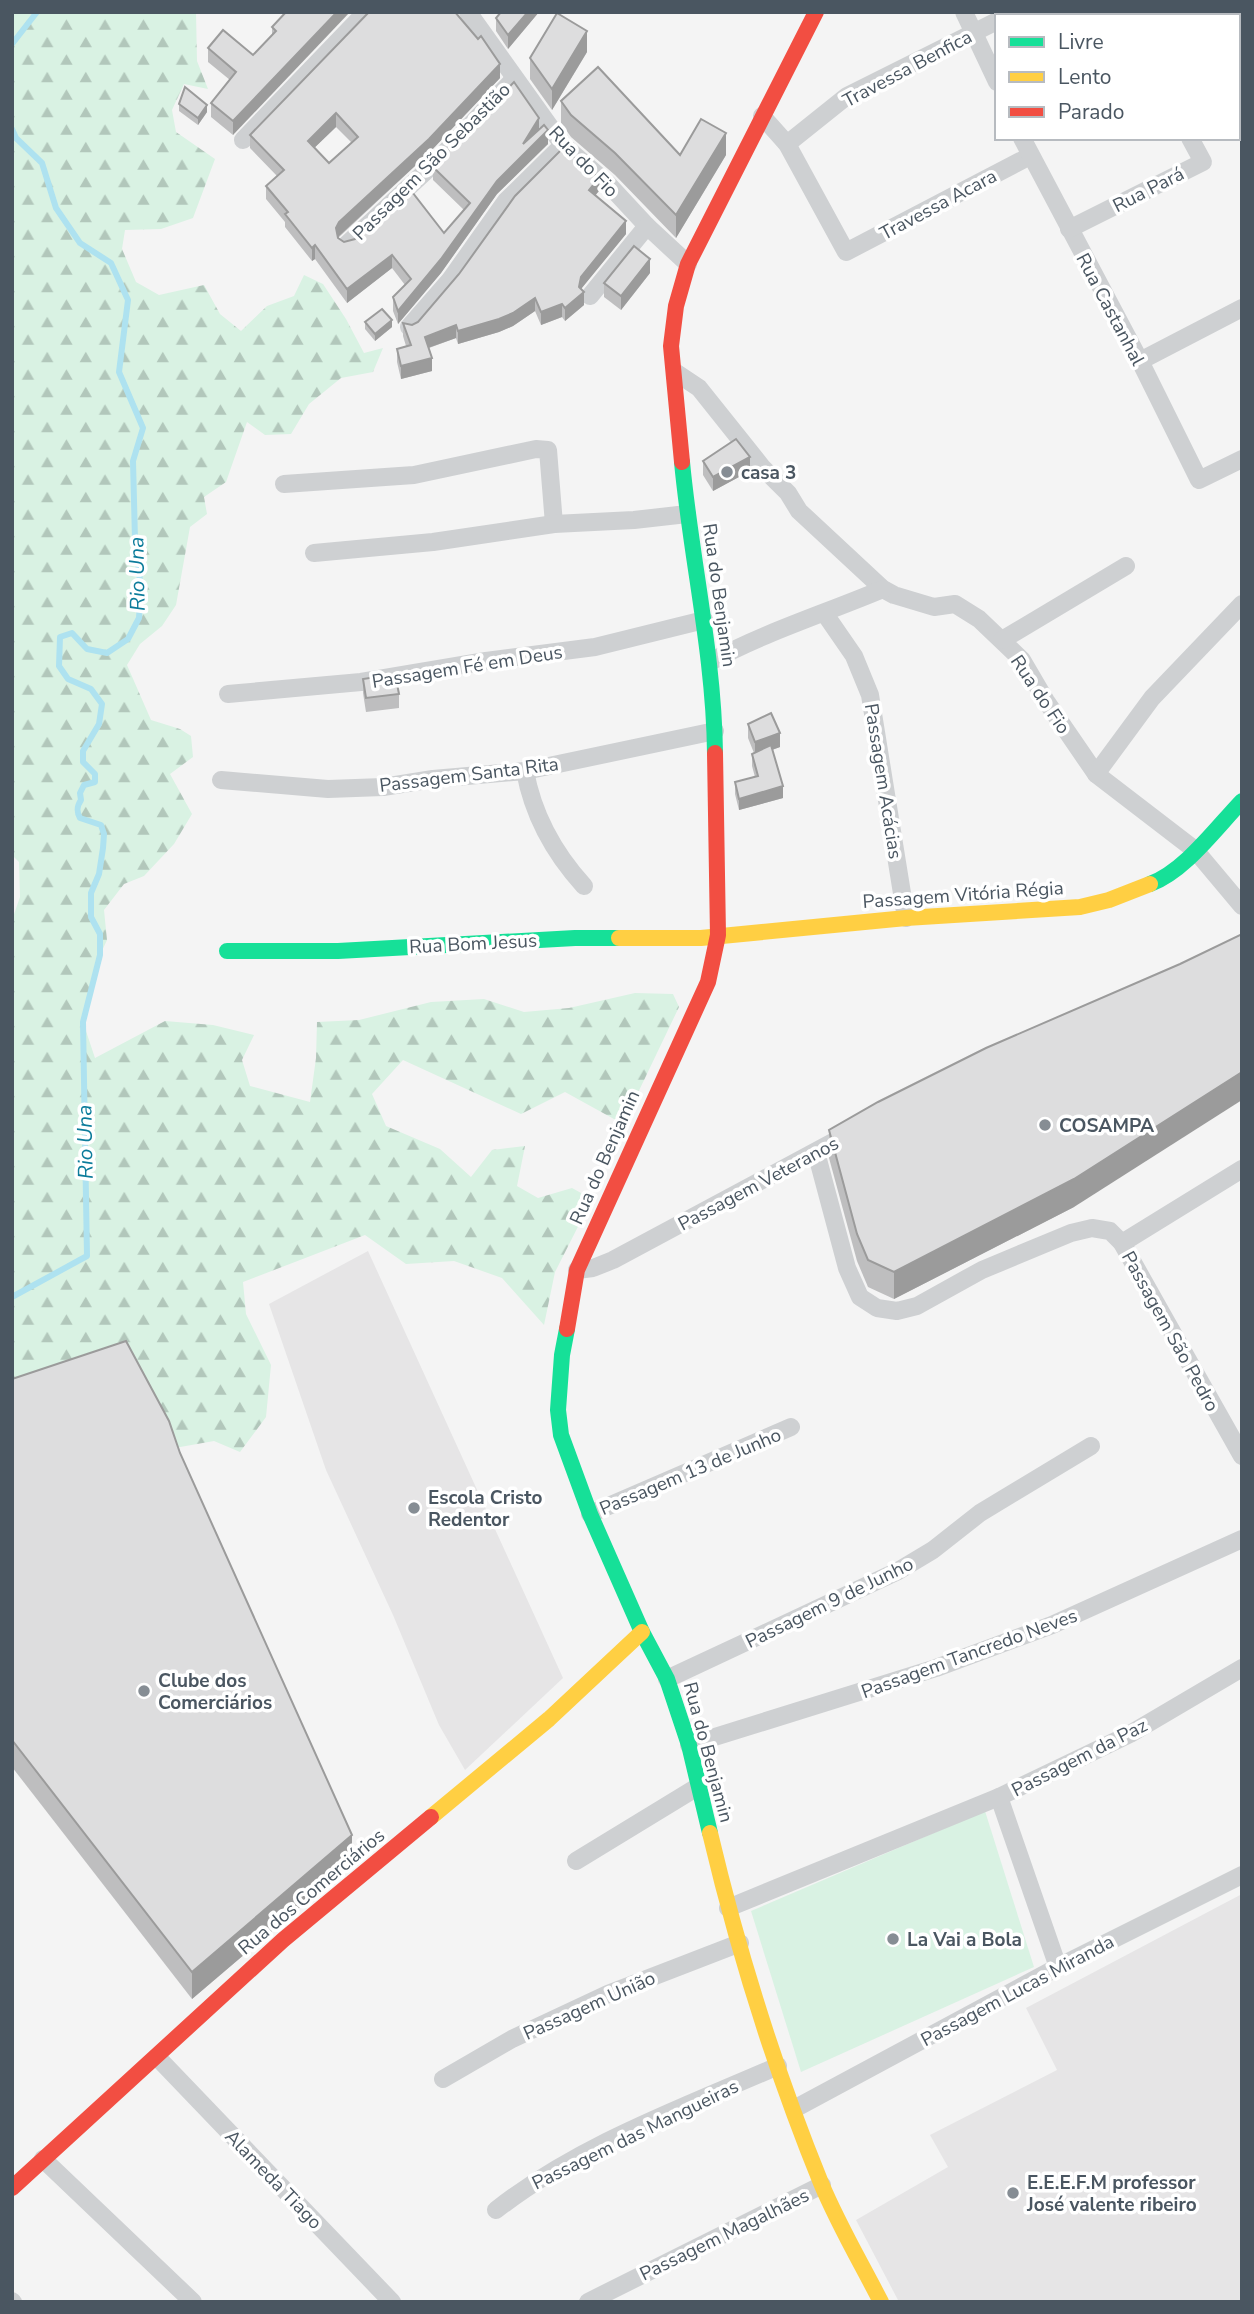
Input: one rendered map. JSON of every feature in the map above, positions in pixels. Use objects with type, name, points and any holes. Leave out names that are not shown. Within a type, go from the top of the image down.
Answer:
[{"type":"main road","name":"Rua do Benjamin","points":[[816,12],[688,264],[673,320],[671,346],[687,514],[710,662],[715,731],[719,936],[708,982],[577,1270],[562,1355],[558,1410],[568,1459],[590,1514],[642,1632],[667,1679],[689,1745],[728,1908],[778,2066],[822,2185],[881,2302]]},
{"type":"main road","name":"Passagem Vitória Régia","points":[[719,936],[906,918],[1067,908],[1099,903],[1162,880],[1184,864],[1242,802]]},
{"type":"main road","name":"Rua Bom Jesus","points":[[226,951],[338,951],[575,938],[719,936]]},
{"type":"main road","name":"Rua dos Comerciários","points":[[12,2188],[283,1940],[550,1718],[642,1632]]},
{"type":"street","points":[[243,141],[366,12]]},
{"type":"street","name":"Rua do Fio","points":[[468,12],[563,145],[608,184],[647,226],[688,264]]},
{"type":"street","points":[[964,12],[995,77]]},
{"type":"street","name":"Travessa Benfica","points":[[787,144],[847,96],[995,21]]},
{"type":"street","name":"Passagem São Sebastião","points":[[348,244],[437,161],[514,79]]},
{"type":"street","points":[[761,116],[787,144]]},
{"type":"street","name":"Rua Castanhal","points":[[1023,140],[1140,361],[1199,481],[1242,459]]},
{"type":"street","name":"Rua Pará","points":[[1069,229],[1203,162],[1191,140]]},
{"type":"street","name":"Travessa Acara","points":[[787,144],[846,252],[1030,156]]},
{"type":"street","points":[[408,327],[450,280],[506,201],[563,145]]},
{"type":"street","points":[[590,296],[647,226]]},
{"type":"street","points":[[1140,361],[1242,308]]},
{"type":"street","name":"Rua do Fio","points":[[675,372],[699,388],[762,467],[789,494],[799,511],[883,589],[934,607],[955,604],[979,619],[1002,640],[1023,660],[1046,701],[1096,774],[1195,850],[1242,906]]},
{"type":"street","points":[[284,484],[414,475],[536,449],[548,450],[554,524]]},
{"type":"street","points":[[314,553],[433,542],[554,524],[687,514]]},
{"type":"street","points":[[1002,640],[1126,566]]},
{"type":"street","points":[[710,662],[750,640],[825,614],[883,589]]},
{"type":"street","points":[[1096,774],[1152,698],[1242,604]]},
{"type":"street","name":"Passagem Acácias","points":[[825,614],[854,656],[870,695],[906,918]]},
{"type":"street","name":"Passagem Fé em Deus","points":[[228,694],[361,682],[486,661],[595,647],[704,620]]},
{"type":"street","name":"Passagem Santa Rita","points":[[221,780],[328,789],[383,787],[433,779],[526,771],[715,731]]},
{"type":"street","points":[[526,771],[531,800],[542,826],[568,868],[584,886]]},
{"type":"street","name":"Passagem Veteranos","points":[[577,1270],[613,1261],[868,1122]]},
{"type":"street","points":[[816,1152],[847,1268],[860,1297],[877,1308],[897,1311],[917,1306],[982,1270],[1071,1233],[1092,1228],[1110,1231],[1122,1243],[1242,1169]]},
{"type":"street","name":"Passagem São Pedro","points":[[1122,1243],[1242,1456]]},
{"type":"street","name":"Passagem 13 de Junho","points":[[590,1514],[791,1427]]},
{"type":"street","name":"Passagem 9 de Junho","points":[[667,1679],[898,1572],[933,1550],[980,1513],[1091,1446]]},
{"type":"street","name":"Passagem Tancredo Neves","points":[[689,1745],[936,1668],[1052,1626],[1242,1539]]},
{"type":"street","name":"Passagem da Paz","points":[[1058,1967],[999,1797],[1130,1734],[1242,1668]]},
{"type":"street","points":[[576,1861],[699,1786]]},
{"type":"street","points":[[728,1908],[999,1797]]},
{"type":"street","name":"Passagem Lucas Miranda","points":[[794,2109],[1058,1967],[1242,1875]]},
{"type":"street","name":"Passagem União","points":[[443,2079],[512,2039],[608,1994],[740,1943]]},
{"type":"street","name":"Alameda Tiago","points":[[157,2057],[392,2302]]},
{"type":"street","name":"Passagem das Mangueiras","points":[[496,2210],[554,2170],[662,2117],[778,2066]]},
{"type":"street","points":[[43,2159],[193,2302]]},
{"type":"street","name":"Passagem Magalhães","points":[[587,2302],[822,2185]]},
{"type":"shaded area","name":"Escola Cristo Redentor","points":[[368,1251],[563,1678],[465,1770],[439,1725],[393,1615],[326,1470],[269,1304]]},
{"type":"shaded area","points":[[1242,1894],[1242,2302],[899,2302],[856,2220],[948,2167],[930,2135],[1057,2070],[1026,2008]]},
{"type":"green space","points":[[12,12],[196,12],[197,61],[208,89],[184,84],[172,110],[176,132],[215,159],[193,218],[161,229],[125,230],[122,249],[136,282],[159,295],[204,285],[220,314],[241,331],[267,306],[294,296],[304,275],[323,284],[364,353],[383,348],[373,372],[341,378],[309,404],[291,434],[265,435],[247,422],[226,482],[204,497],[207,514],[190,527],[176,605],[162,626],[140,644],[127,665],[151,720],[180,729],[191,736],[193,757],[170,774],[192,814],[174,844],[144,876],[124,884],[104,910],[107,940],[100,955],[83,1022],[95,1058],[165,1021],[213,1025],[254,1035],[242,1060],[250,1086],[310,1102],[316,1058],[317,1022],[359,1020],[431,1002],[484,999],[524,1012],[569,1008],[635,993],[673,994],[679,1007],[623,1124],[565,1092],[521,1114],[403,1060],[372,1094],[386,1126],[440,1149],[471,1177],[492,1150],[525,1146],[517,1186],[538,1198],[572,1188],[592,1199],[555,1272],[544,1325],[502,1278],[454,1261],[406,1264],[365,1235],[243,1282],[246,1314],[271,1365],[266,1417],[240,1452],[214,1441],[169,1449],[12,1406],[12,920],[20,897],[19,862],[12,855]]},
{"type":"green space","name":"La Vai a Bola","points":[[985,1811],[1034,1967],[801,2072],[751,1911]]},
{"type":"building","points":[[286,12],[337,12],[233,121],[211,103],[236,72],[208,48],[223,30],[253,55],[276,31],[272,27]]},
{"type":"building","points":[[369,12],[455,12],[478,39],[481,36],[500,64],[429,139],[339,222],[336,228],[338,238],[344,242],[355,239],[409,188],[444,233],[470,203],[433,167],[514,82],[539,118],[523,144],[544,125],[548,130],[497,181],[441,259],[398,311],[393,297],[411,279],[392,255],[347,289],[315,245],[312,248],[285,214],[288,212],[266,186],[284,170],[250,135]],"holes":[[[336,113],[358,137],[329,163],[308,141]]]},
{"type":"building","points":[[501,12],[528,12],[508,35],[496,18]]},
{"type":"building","points":[[557,13],[587,31],[552,89],[530,58]]},
{"type":"building","points":[[598,67],[680,155],[701,119],[726,133],[676,215],[615,153],[571,115],[561,101]]},
{"type":"building","points":[[185,87],[207,105],[198,118],[179,104]]},
{"type":"building","points":[[563,148],[599,178],[589,190],[626,221],[581,277],[579,287],[584,292],[565,308],[562,304],[541,312],[535,298],[499,319],[458,331],[456,325],[425,337],[432,358],[401,366],[397,349],[411,345],[403,323],[412,325],[418,322],[459,274],[515,196]]},
{"type":"building","points":[[634,246],[650,259],[621,296],[604,283]]},
{"type":"building","points":[[382,309],[392,320],[375,334],[365,322]]},
{"type":"building","points":[[736,439],[750,457],[713,477],[703,461]]},
{"type":"building","points":[[395,674],[399,694],[366,698],[363,679]]},
{"type":"building","points":[[771,713],[780,733],[755,742],[748,724]]},
{"type":"building","points":[[771,745],[783,786],[739,799],[735,782],[758,776],[752,754]]},
{"type":"building","name":"COSAMPA","points":[[1242,934],[1242,1072],[1074,1179],[894,1272],[868,1260],[857,1234],[829,1130],[878,1102],[986,1048],[1180,964]]},
{"type":"building","name":"Clube dos Comerciários","points":[[126,1341],[169,1421],[180,1453],[352,1835],[192,1972],[12,1740],[12,1379]]},
{"type":"waterway","name":"Rio Una","points":[[12,44],[37,12]]},
{"type":"waterway","name":"Rio Una","points":[[12,129],[16,138],[42,163],[56,208],[80,243],[111,263],[128,300],[119,372],[143,428],[133,461],[135,540],[141,589],[139,618],[128,639],[107,653],[87,649],[72,633],[60,637],[59,666],[68,679],[91,689],[102,704],[99,724],[83,751],[83,762],[95,774],[95,782],[84,785],[78,809],[80,818],[101,825],[104,834],[99,874],[91,893],[91,917],[100,934],[100,955],[83,1022],[87,1256],[12,1297]]},
{"type":"traffic: fast","points":[[682,462],[711,680],[715,753]]},
{"type":"traffic: fast","points":[[1150,884],[1163,878],[1188,859],[1242,801]]},
{"type":"traffic: fast","points":[[227,951],[338,951],[619,938]]},
{"type":"traffic: fast","points":[[567,1329],[558,1410],[561,1435],[590,1514],[642,1632],[667,1679],[689,1745],[710,1833]]},
{"type":"traffic: slow","points":[[619,938],[701,938],[906,918],[1080,907],[1109,900],[1150,884]]},
{"type":"traffic: slow","points":[[431,1817],[549,1719],[642,1632]]},
{"type":"traffic: slow","points":[[710,1833],[745,1966],[788,2097],[828,2198],[881,2302]]},
{"type":"traffic: jam","points":[[682,462],[671,346],[676,306],[688,264],[816,12]]},
{"type":"traffic: jam","points":[[567,1329],[577,1270],[708,982],[718,935],[715,753]]},
{"type":"traffic: jam","points":[[12,2188],[283,1940],[431,1817]]},
{"type":"place","name":"casa 3","points":[[727,472]]},
{"type":"place","name":"COSAMPA","points":[[1045,1125]]},
{"type":"place","name":"Escola Cristo Redentor","points":[[414,1508]]},
{"type":"place","name":"Clube dos Comerciários","points":[[144,1691]]},
{"type":"place","name":"La Vai a Bola","points":[[893,1939]]},
{"type":"place","name":"E.E.E.F.M professor José valente ribeiro","points":[[1013,2193]]}]
